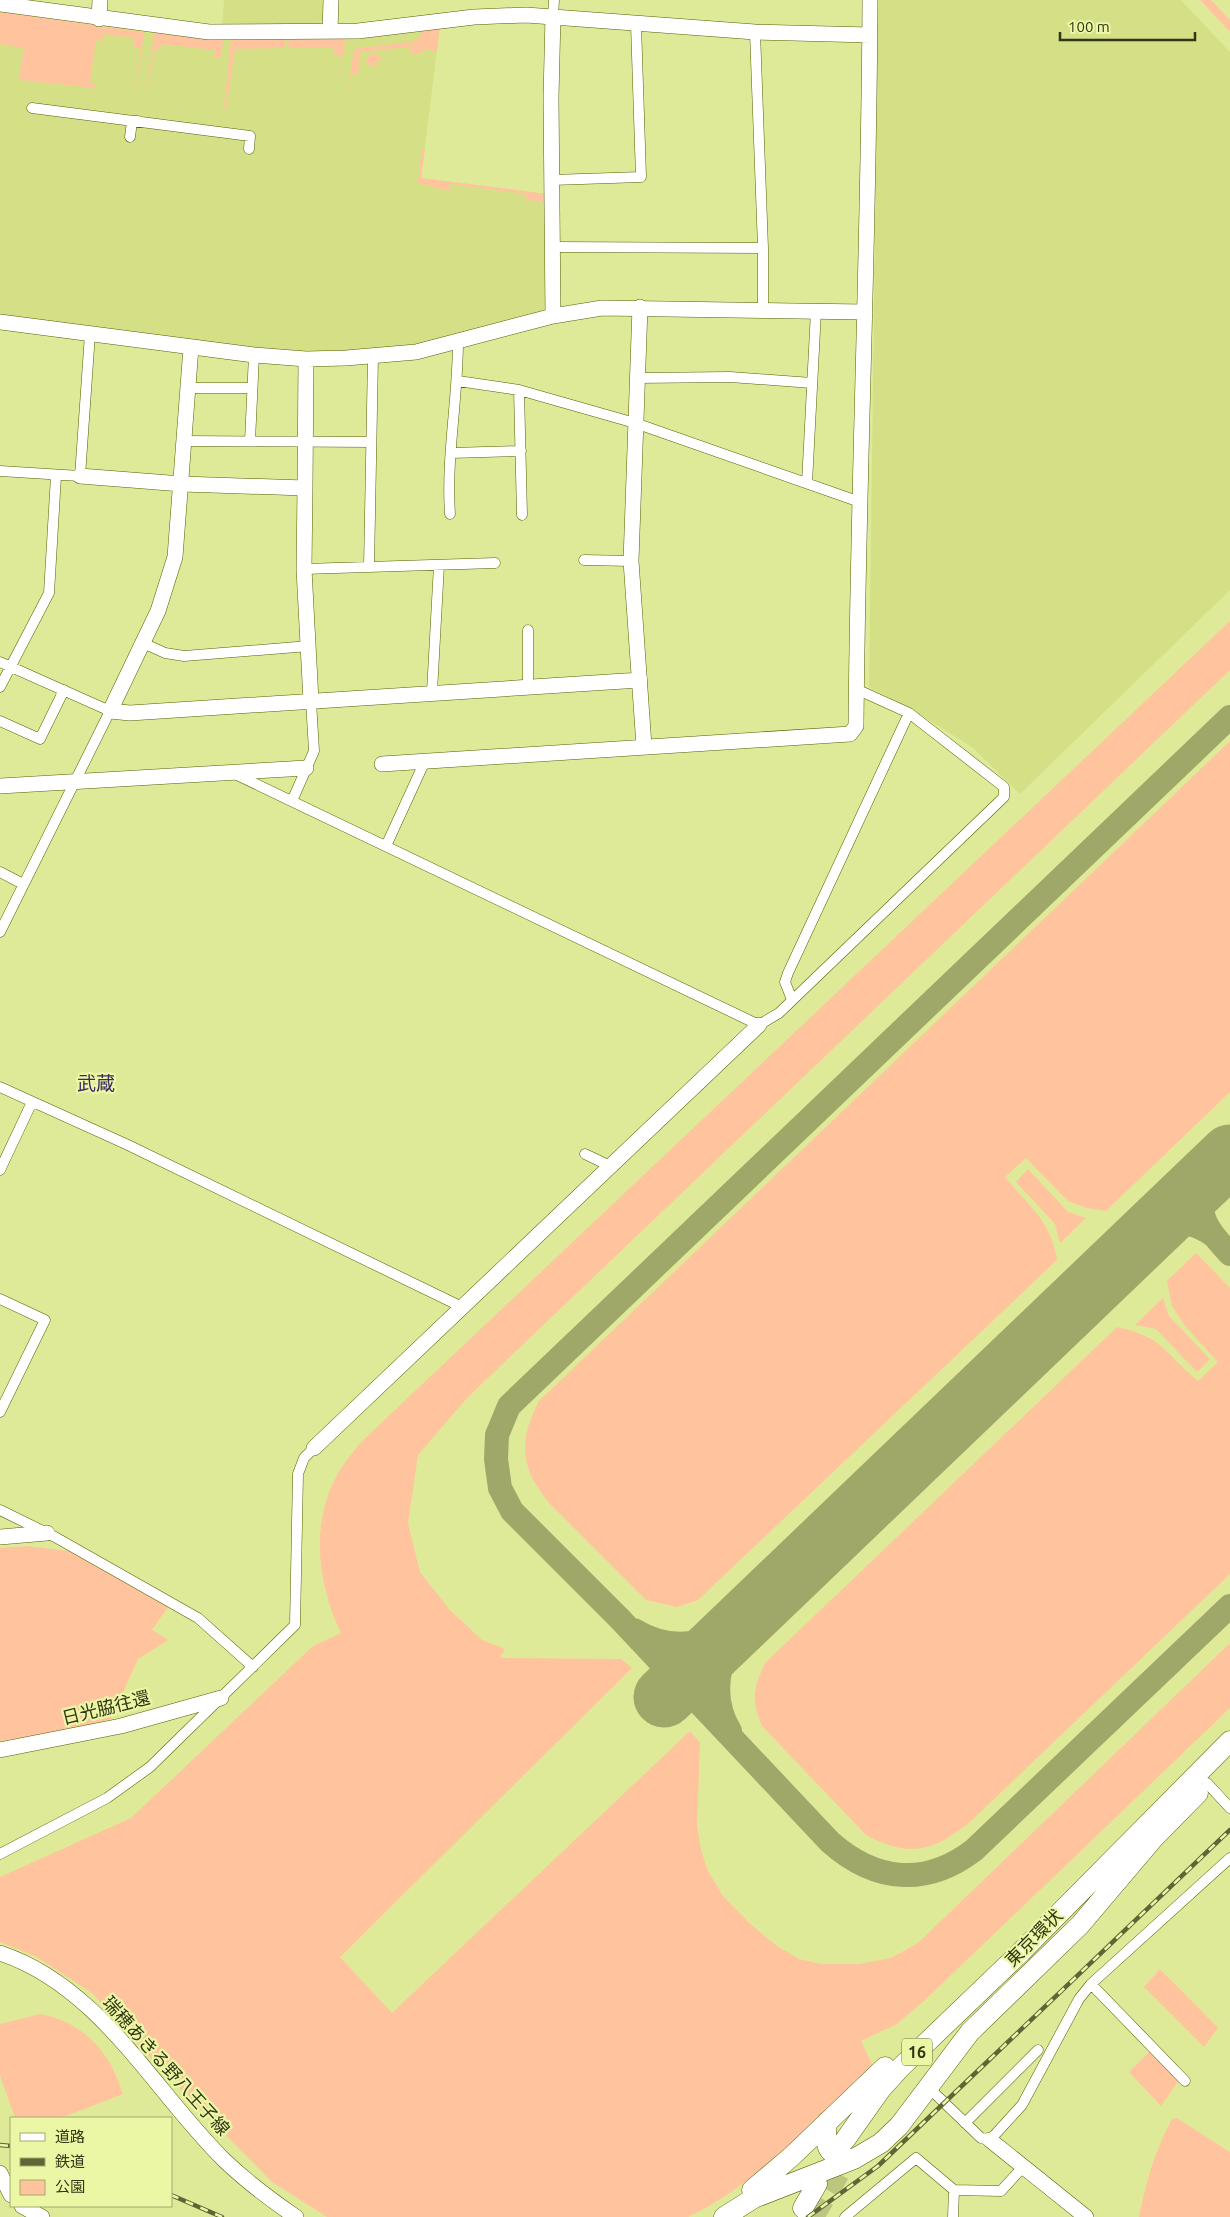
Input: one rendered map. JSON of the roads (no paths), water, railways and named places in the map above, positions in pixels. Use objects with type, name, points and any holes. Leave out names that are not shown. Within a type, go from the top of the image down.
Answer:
[{"type":"highway","name":"東京環状","points":[[851,2148],[881,2088],[1021,1952],[1066,1904],[1230,1742]]},
{"type":"highway","name":"東京環状","points":[[851,2148],[901,2085],[1073,1919],[1230,1760]]},
{"type":"highway","points":[[724,2217],[754,2198],[851,2148],[881,2143],[899,2126],[970,2032],[1080,1925],[1152,1840]]},
{"type":"highway","points":[[713,2217],[766,2180],[1011,1947],[1066,1904]]},
{"type":"highway","points":[[827,2122],[825,2137],[830,2152],[840,2158],[851,2148]]},
{"type":"highway","points":[[803,2208],[817,2184]]},
{"type":"street","points":[[99,19],[100,0]]},
{"type":"street","points":[[330,31],[331,0]]},
{"type":"street","points":[[553,316],[554,0]]},
{"type":"street","points":[[382,764],[850,734],[856,726],[870,0]]},
{"type":"street","points":[[0,4],[99,19],[209,32],[386,29],[500,16],[554,16],[755,32],[870,35]]},
{"type":"street","points":[[552,180],[641,177],[636,24]]},
{"type":"street","points":[[755,32],[763,248],[763,309]]},
{"type":"street","points":[[32,108],[250,136],[249,149]]},
{"type":"street","points":[[130,137],[137,120]]},
{"type":"street","points":[[155,135],[156,124]]},
{"type":"street","points":[[206,129],[208,142]]},
{"type":"street","points":[[552,247],[763,248]]},
{"type":"street","points":[[0,322],[254,355],[306,359],[416,352],[553,316],[602,308],[640,307],[865,312]]},
{"type":"street","points":[[640,307],[631,561],[644,746]]},
{"type":"street","points":[[807,483],[816,311]]},
{"type":"street","points":[[80,476],[90,334]]},
{"type":"street","points":[[450,514],[451,453],[458,381],[458,341]]},
{"type":"street","points":[[0,932],[76,782],[158,611],[175,557],[191,347]]},
{"type":"street","points":[[250,441],[254,355]]},
{"type":"street","points":[[368,567],[373,356]]},
{"type":"street","points":[[292,801],[314,751],[304,569],[306,359]]},
{"type":"street","points":[[638,378],[730,377],[812,383]]},
{"type":"street","points":[[458,381],[519,390],[635,423],[860,502]]},
{"type":"street","points":[[188,388],[252,388]]},
{"type":"street","points":[[519,390],[522,515]]},
{"type":"street","points":[[185,441],[306,440],[371,442]]},
{"type":"street","points":[[451,453],[521,451]]},
{"type":"street","points":[[0,471],[182,484],[305,488]]},
{"type":"street","points":[[0,687],[5,664],[49,593],[56,476]]},
{"type":"street","points":[[584,560],[631,561]]},
{"type":"street","points":[[304,569],[495,563]]},
{"type":"street","points":[[432,692],[439,565]]},
{"type":"street","points":[[528,630],[528,686]]},
{"type":"street","points":[[143,643],[165,653],[184,656],[309,646]]},
{"type":"street","points":[[5,664],[110,711],[130,713],[640,680]]},
{"type":"street","points":[[0,1854],[107,1798],[150,1767],[295,1625],[298,1474],[304,1458],[759,1025],[770,1020],[791,997],[832,963],[1004,797],[1004,787],[910,713],[856,689]]},
{"type":"street","points":[[0,721],[40,740],[64,690]]},
{"type":"street","points":[[791,997],[785,982],[788,973],[910,713]]},
{"type":"street","points":[[386,846],[425,761]]},
{"type":"street","points":[[0,786],[306,768]]},
{"type":"street","points":[[231,772],[759,1025]]},
{"type":"street","points":[[0,872],[23,884]]},
{"type":"street","points":[[0,1087],[128,1145],[462,1308]]},
{"type":"street","points":[[0,1170],[32,1102]]},
{"type":"street","points":[[585,1154],[610,1166]]},
{"type":"street","points":[[0,1299],[45,1320],[0,1412]]},
{"type":"street","points":[[0,1510],[47,1533],[198,1618],[254,1667]]},
{"type":"street","points":[[0,1537],[47,1533]]},
{"type":"street","name":"日光脇往還","points":[[0,1750],[122,1726],[221,1698]]},
{"type":"street","points":[[1207,1783],[1230,1808]]},
{"type":"street","points":[[990,2140],[1022,2106],[1079,2000],[1090,1984],[1230,1858]]},
{"type":"street","name":"瑞穂あきる野八王子線","points":[[0,1952],[36,1968],[76,1996],[116,2036],[224,2159],[261,2192],[296,2217]]},
{"type":"street","points":[[1090,1984],[1186,2081]]},
{"type":"street","points":[[965,2123],[1038,2050]]},
{"type":"street","points":[[928,2088],[981,2138],[990,2140],[1086,2217]]},
{"type":"street","points":[[845,2217],[916,2158],[954,2190],[1001,2191],[1023,2167]]},
{"type":"street","points":[[0,2173],[10,2193]]},
{"type":"street","points":[[953,2217],[954,2190]]},
{"type":"street","points":[[24,2207],[42,2217]]},
{"type":"tunnel","points":[[814,2217],[852,2153]]},
{"type":"railway","points":[[808,2217],[878,2166],[1230,1830]]},
{"type":"railway","points":[[0,2145],[10,2146]]},
{"type":"railway","points":[[172,2195],[222,2217]]},
{"type":"district","name":"武蔵","points":[[96,1083]]}]
